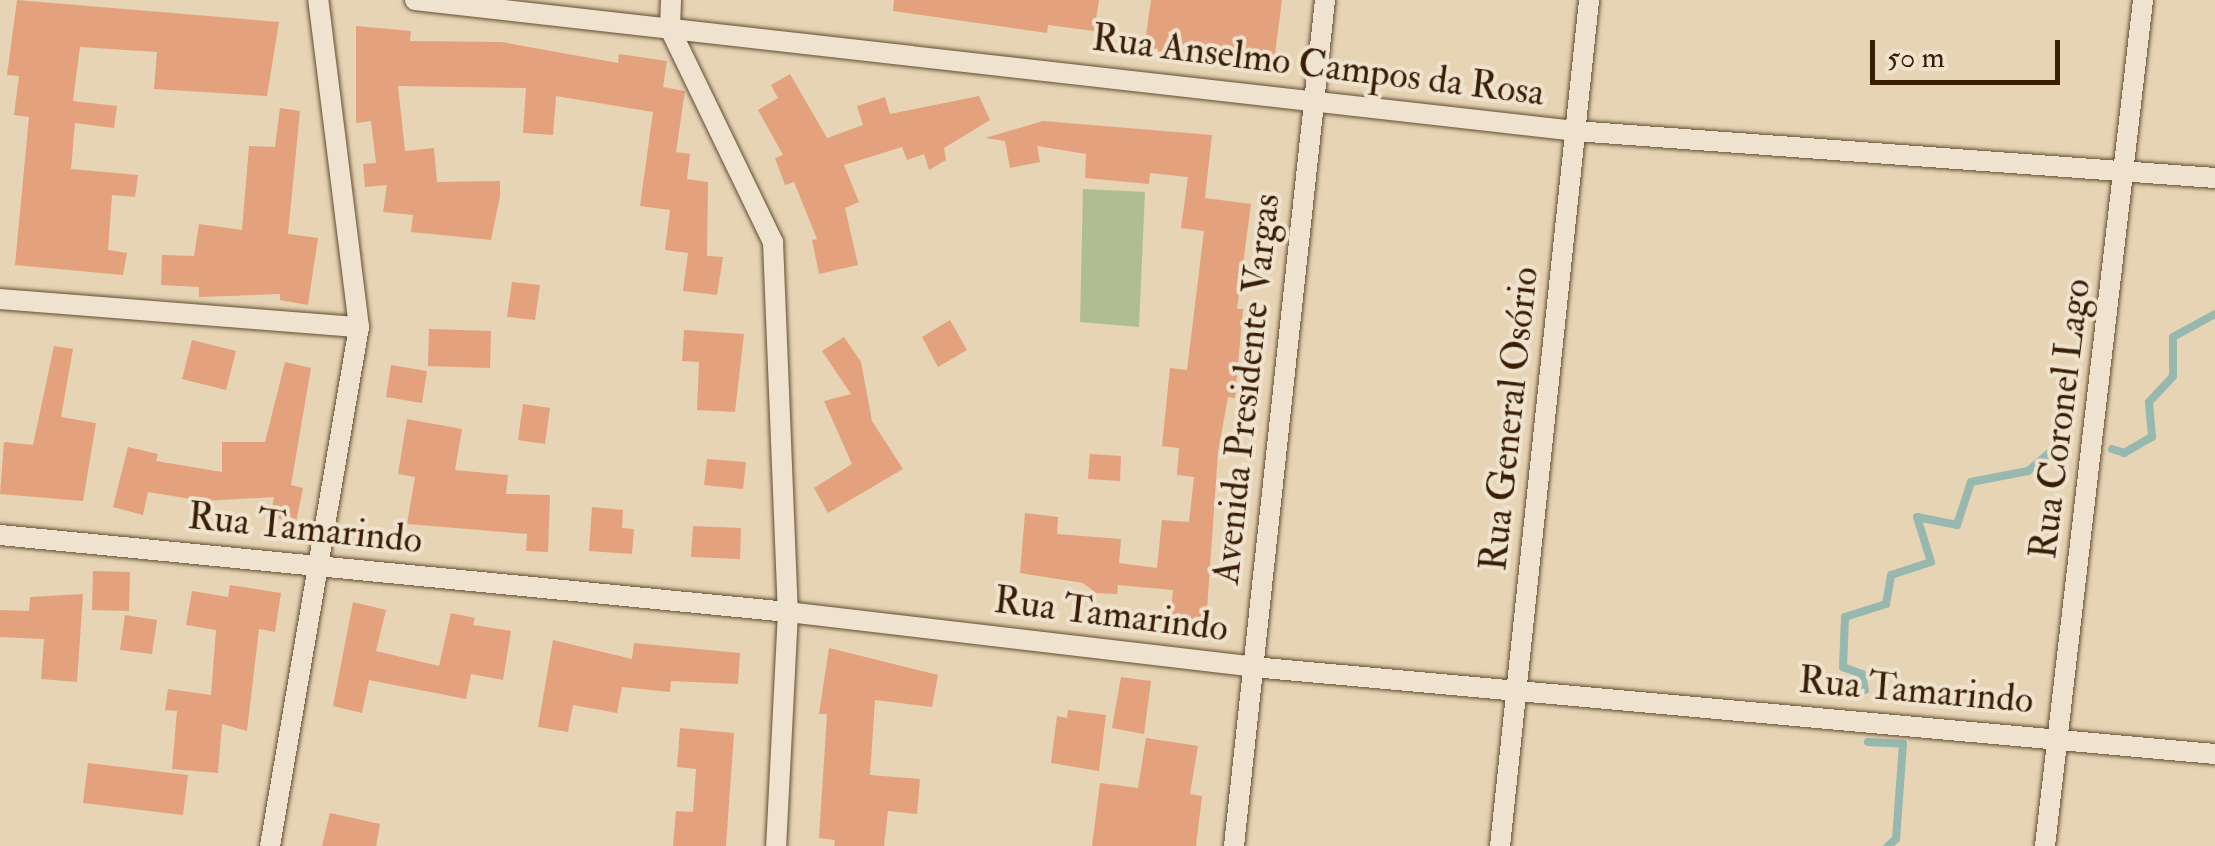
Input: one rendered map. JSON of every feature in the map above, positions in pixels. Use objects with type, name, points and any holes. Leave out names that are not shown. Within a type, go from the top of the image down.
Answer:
[{"type":"street","points":[[270,846],[359,327],[318,0]]},
{"type":"street","name":"Rua Anselmo Campos da Rosa","points":[[415,0],[1574,131],[2215,178]]},
{"type":"street","points":[[670,0],[670,29],[773,242],[788,612],[776,846]]},
{"type":"street","name":"Avenida Presidente Vargas","points":[[1234,846],[1325,0]]},
{"type":"street","name":"Rua General Osório","points":[[1500,846],[1590,0]]},
{"type":"street","name":"Rua Coronel Lago","points":[[2046,846],[2143,0]]},
{"type":"street","points":[[0,299],[359,327]]},
{"type":"street","name":"Rua Tamarindo","points":[[0,534],[788,612],[1253,667],[2215,754]]},
{"type":"green space","points":[[1083,189],[1145,192],[1139,327],[1080,322]]},
{"type":"building","points":[[17,0],[279,22],[267,96],[154,89],[157,52],[80,47],[73,101],[117,106],[114,128],[75,123],[71,169],[138,175],[135,197],[112,195],[108,250],[127,253],[123,275],[15,265],[29,117],[14,115],[19,76],[7,75]]},
{"type":"building","points":[[894,0],[1099,0],[1094,31],[1048,25],[1047,33],[893,11]]},
{"type":"building","points":[[1151,0],[1282,0],[1274,62],[1144,50]]},
{"type":"building","points":[[356,26],[411,31],[410,41],[501,42],[618,63],[619,54],[667,61],[663,87],[685,91],[676,152],[690,154],[687,179],[708,182],[707,256],[723,257],[717,295],[683,291],[688,253],[665,250],[670,210],[640,206],[653,112],[556,96],[553,135],[523,133],[526,88],[398,86],[405,151],[434,148],[437,182],[500,181],[500,196],[491,240],[411,232],[413,215],[383,212],[387,185],[365,187],[363,164],[376,163],[371,121],[356,123]]},
{"type":"building","points":[[790,74],[827,138],[863,125],[857,106],[885,97],[890,114],[979,96],[990,120],[944,148],[946,160],[929,170],[924,154],[907,160],[902,147],[844,165],[859,202],[845,208],[858,265],[819,274],[812,240],[817,239],[794,182],[785,185],[775,158],[783,155],[758,110],[778,98],[771,85]]},
{"type":"building","points":[[280,108],[300,111],[288,234],[318,238],[308,305],[280,300],[280,294],[199,297],[199,287],[161,285],[162,255],[194,256],[199,224],[242,230],[249,146],[275,147]]},
{"type":"building","points":[[1043,121],[1212,135],[1205,198],[1251,204],[1237,309],[1243,309],[1235,398],[1228,397],[1218,452],[1206,624],[1170,621],[1173,590],[1118,585],[1117,594],[1096,593],[1083,583],[1020,573],[1025,513],[1058,517],[1057,534],[1121,539],[1119,563],[1157,568],[1162,520],[1189,522],[1194,477],[1177,475],[1179,448],[1162,446],[1170,368],[1187,370],[1204,231],[1181,228],[1188,177],[1150,173],[1149,184],[1085,178],[1086,154],[1037,146],[1040,162],[1010,168],[1005,141],[985,138]]},
{"type":"building","points":[[512,282],[540,285],[535,320],[507,317]]},
{"type":"building","points":[[950,320],[967,350],[938,367],[922,337]]},
{"type":"building","points":[[429,329],[491,331],[490,368],[428,366]]},
{"type":"building","points":[[684,330],[744,334],[735,412],[697,410],[699,362],[682,361]]},
{"type":"building","points":[[844,337],[861,362],[872,421],[903,469],[828,513],[814,488],[852,464],[824,401],[851,394],[822,351]]},
{"type":"building","points":[[192,340],[236,351],[226,390],[182,379]]},
{"type":"building","points":[[54,346],[73,349],[61,417],[96,423],[83,501],[0,494],[4,442],[33,445]]},
{"type":"building","points":[[285,362],[311,368],[291,485],[303,488],[296,522],[270,517],[274,497],[203,501],[148,492],[143,515],[113,507],[128,447],[158,454],[156,461],[222,472],[222,442],[265,442]]},
{"type":"building","points":[[391,365],[427,371],[422,403],[386,397]]},
{"type":"building","points":[[523,404],[550,408],[545,444],[518,440]]},
{"type":"building","points":[[407,419],[462,429],[455,470],[508,475],[506,494],[550,495],[548,552],[526,551],[527,534],[407,524],[415,477],[398,474]]},
{"type":"building","points":[[1090,454],[1121,456],[1120,481],[1088,479]]},
{"type":"building","points":[[707,459],[746,462],[743,489],[704,485]]},
{"type":"building","points":[[592,507],[623,510],[622,528],[634,529],[632,554],[589,551]]},
{"type":"building","points":[[693,526],[741,528],[740,559],[691,557]]},
{"type":"building","points":[[93,571],[130,572],[129,611],[92,610]]},
{"type":"building","points":[[230,585],[281,593],[275,632],[259,629],[247,731],[222,724],[218,773],[172,769],[177,711],[165,710],[168,689],[211,695],[216,630],[186,625],[192,591],[228,597]]},
{"type":"building","points":[[83,594],[77,682],[41,679],[44,639],[0,637],[0,610],[29,611],[30,597]]},
{"type":"building","points":[[353,602],[386,610],[376,651],[439,666],[451,613],[475,618],[473,625],[511,631],[503,680],[471,674],[466,699],[369,680],[362,713],[333,706]]},
{"type":"building","points":[[125,615],[157,620],[152,654],[120,650]]},
{"type":"building","points":[[553,640],[632,659],[634,643],[740,653],[738,684],[671,681],[670,692],[622,687],[617,713],[573,705],[568,732],[538,727]]},
{"type":"building","points":[[829,648],[938,675],[932,707],[875,700],[870,775],[920,779],[917,814],[888,811],[884,846],[834,846],[835,840],[819,838],[827,714],[819,714]]},
{"type":"building","points":[[1121,677],[1151,681],[1144,734],[1112,728]]},
{"type":"building","points":[[1068,710],[1106,715],[1099,771],[1051,763],[1057,716],[1067,718]]},
{"type":"building","points":[[680,728],[734,733],[726,846],[673,846],[676,811],[693,812],[696,769],[677,767]]},
{"type":"building","points":[[1146,738],[1198,746],[1190,794],[1202,796],[1196,846],[1092,846],[1100,783],[1138,788]]},
{"type":"building","points":[[88,763],[188,775],[183,815],[83,803]]},
{"type":"building","points":[[330,813],[380,824],[376,846],[322,846]]},
{"type":"waterway","points":[[2112,449],[2124,453],[2152,437],[2149,402],[2173,376],[2173,337],[2215,314]]},
{"type":"waterway","points":[[1865,690],[1862,674],[1843,667],[1845,617],[1886,604],[1891,575],[1931,562],[1917,517],[1957,525],[1971,482],[2028,471],[2060,444]]},
{"type":"waterway","points":[[1868,742],[1903,744],[1896,839],[1888,846]]}]
